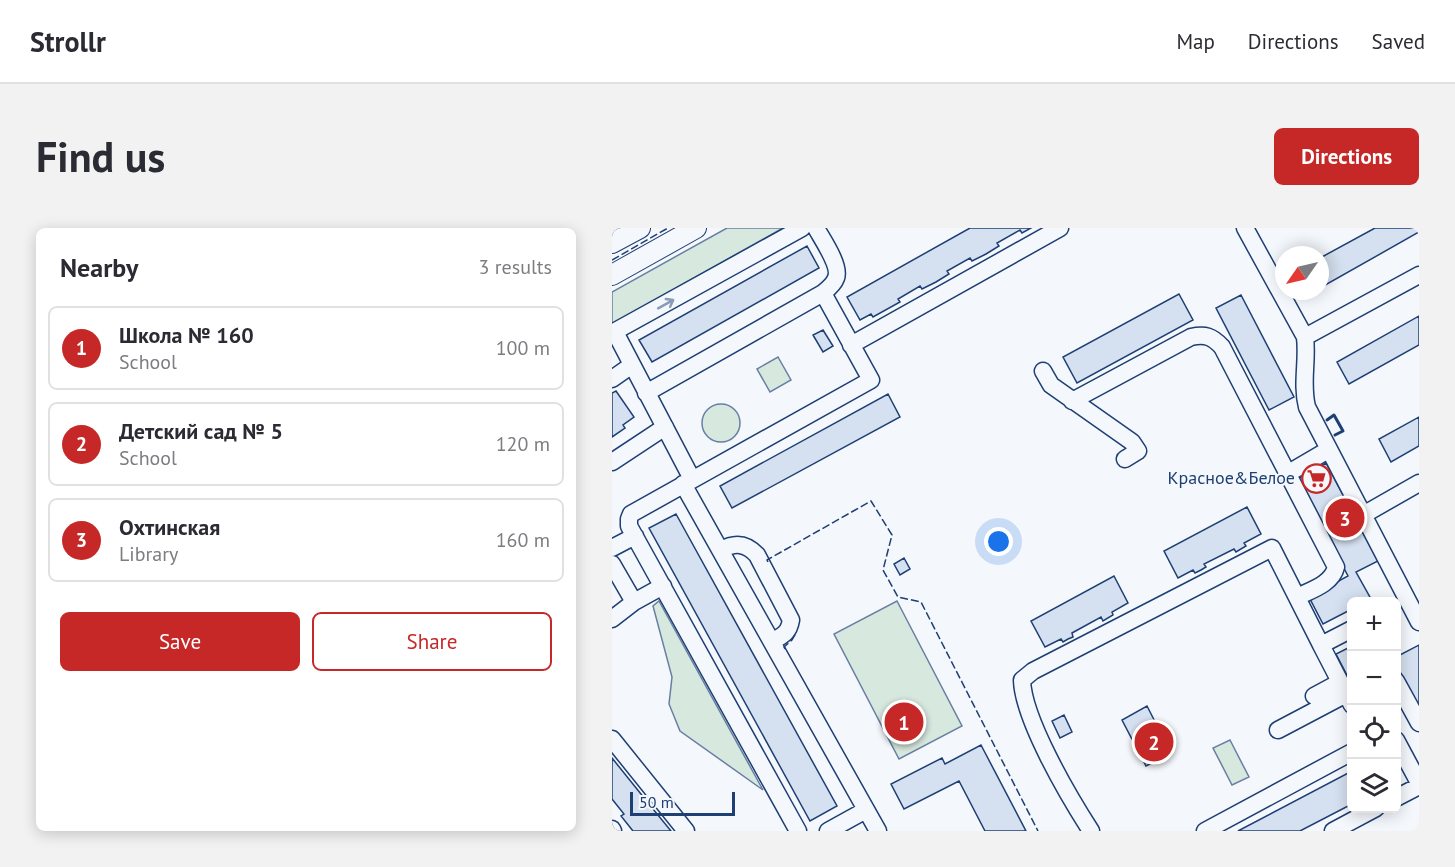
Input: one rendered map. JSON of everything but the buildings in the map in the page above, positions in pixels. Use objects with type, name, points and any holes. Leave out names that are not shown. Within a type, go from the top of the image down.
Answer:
[{"type":"main road","points":[[612,243],[640,228]]},
{"type":"main road","points":[[612,275],[696,228]]},
{"type":"street","points":[[802,228],[613,333],[665,427],[688,482],[721,550],[878,831]]},
{"type":"street","points":[[646,393],[823,293],[832,285],[838,272],[837,266],[816,228]]},
{"type":"street","points":[[851,345],[1060,228]]},
{"type":"street","points":[[1245,228],[1305,337],[1307,354],[1303,391],[1307,407],[1363,515],[1402,602],[1419,622]]},
{"type":"street","points":[[1305,337],[1419,275]]},
{"type":"street","points":[[798,831],[629,526],[628,519],[631,514],[871,380],[823,293]]},
{"type":"street","points":[[1072,401],[1191,337],[1202,335],[1212,337],[1222,347],[1336,567],[1334,575],[1329,580],[1297,597]]},
{"type":"street","points":[[612,379],[632,365]]},
{"type":"street","points":[[1043,371],[1051,385],[1132,442],[1138,451],[1125,459]]},
{"type":"street","points":[[612,462],[665,427]]},
{"type":"street","points":[[1287,474],[1328,450]]},
{"type":"street","points":[[1363,515],[1419,483]]},
{"type":"street","points":[[612,549],[635,536]]},
{"type":"street","points":[[721,550],[738,544],[751,549],[757,555],[791,620],[790,628],[785,634],[773,641]]},
{"type":"street","points":[[1091,831],[1078,812],[1038,734],[1023,696],[1022,681],[1043,666],[1272,548],[1347,693]]},
{"type":"street","points":[[613,566],[634,602]]},
{"type":"street","points":[[612,619],[634,602],[663,586]]},
{"type":"street","points":[[1321,645],[1347,632]]},
{"type":"street","points":[[1401,690],[1419,723]]},
{"type":"street","points":[[1314,696],[1347,693]]},
{"type":"street","points":[[1278,730],[1347,693]]},
{"type":"street","points":[[612,739],[686,831]]},
{"type":"street","points":[[1401,750],[1419,784],[1401,795]]},
{"type":"street","points":[[1205,831],[1347,755]]},
{"type":"street","points":[[828,831],[866,810]]},
{"type":"street","points":[[1333,831],[1367,813]]},
{"type":"shaded area","points":[[727,228],[783,228],[612,324],[612,292]]},
{"type":"shaded area","points":[[778,357],[791,380],[770,392],[757,369]]},
{"type":"shaded area","points":[[721,404],[734,410],[740,423],[734,436],[721,442],[708,436],[702,423],[708,410]]},
{"type":"shaded area","points":[[659,601],[763,790],[680,731],[669,704],[672,677],[653,606]]},
{"type":"shaded area","points":[[897,601],[962,726],[899,759],[834,634]]},
{"type":"shaded area","points":[[1230,740],[1249,777],[1232,785],[1213,748]]},
{"type":"fence","points":[[612,260],[668,228]]},
{"type":"fence","points":[[768,562],[767,560],[871,501],[892,535],[883,570],[898,597],[921,602],[1038,831]]},
{"type":"fence","points":[[785,649],[784,647],[796,633]]},
{"type":"wall","points":[[1327,420],[1334,415],[1343,431],[1335,435]]},
{"type":"place","name":"Красное&Белое","points":[[1316,478]]},
{"type":"place","name":"Охтинская","points":[[1345,518]]},
{"type":"place","name":"Школа № 160","points":[[904,722]]},
{"type":"place","name":"Детский сад № 5","points":[[1154,742]]}]
